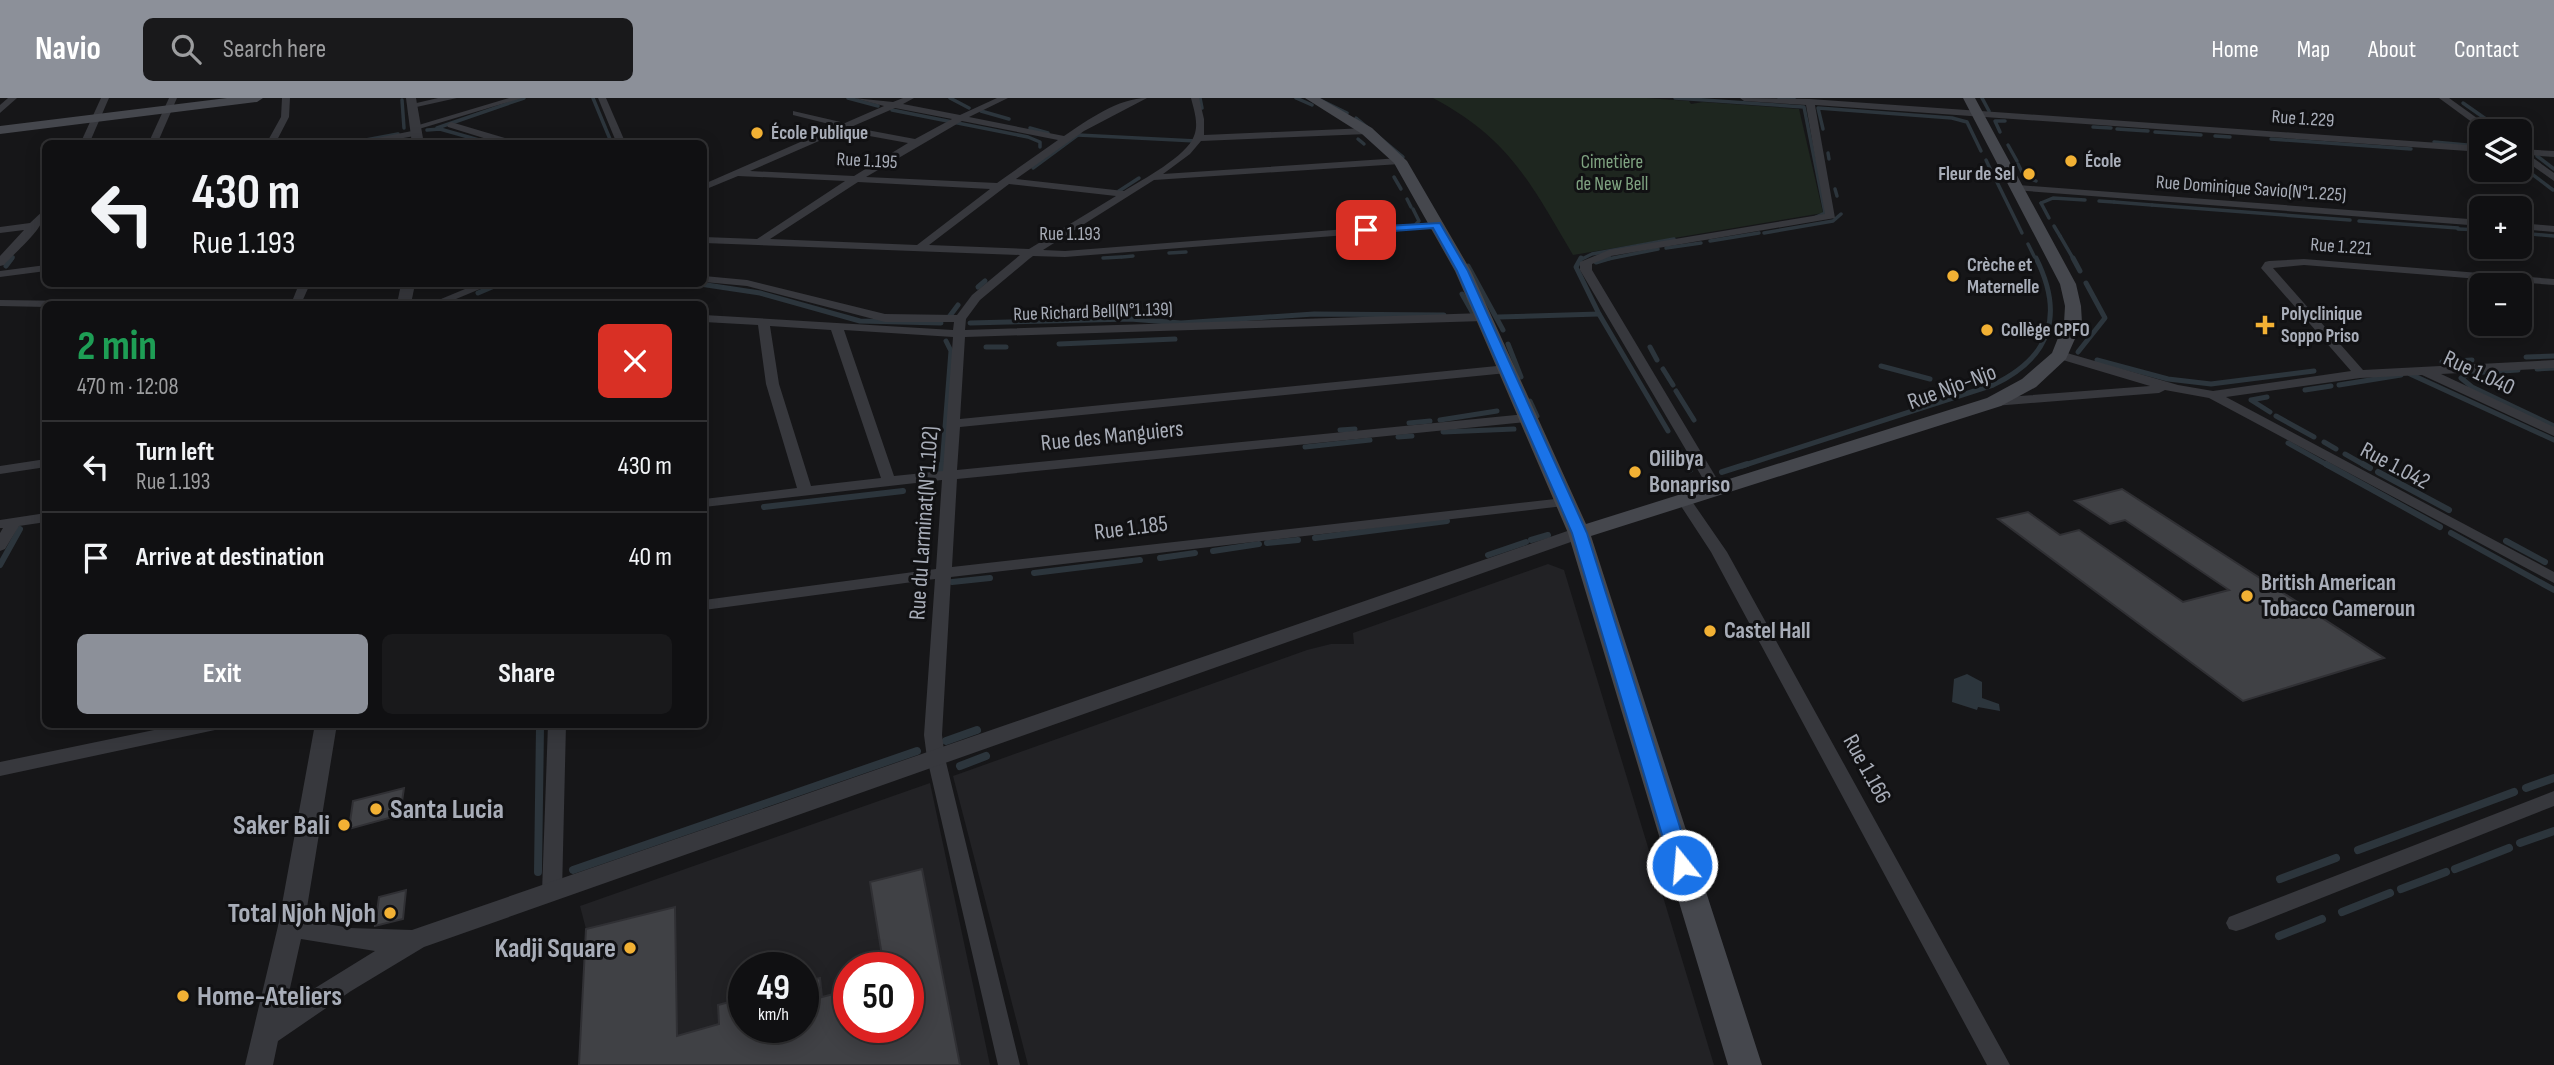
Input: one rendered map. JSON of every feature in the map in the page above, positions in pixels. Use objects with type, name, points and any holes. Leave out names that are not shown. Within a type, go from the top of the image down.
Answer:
[{"type":"main road","points":[[0,130],[257,98]]},
{"type":"main road","points":[[1311,98],[1367,131],[1401,161],[1485,317],[1526,418],[1579,533],[1745,1065]]},
{"type":"main road","name":"Rue Njo-Njo","points":[[1579,533],[1994,402],[2029,383],[2060,355],[2073,323],[2068,284],[1974,106]]},
{"type":"street","points":[[0,110],[13,98]]},
{"type":"street","points":[[86,140],[105,98]]},
{"type":"street","points":[[154,140],[173,98]]},
{"type":"street","points":[[272,140],[285,117],[286,98]]},
{"type":"street","points":[[417,134],[412,101],[453,98]]},
{"type":"street","points":[[377,140],[417,134],[518,98]]},
{"type":"street","points":[[502,140],[451,125],[528,98]]},
{"type":"street","points":[[602,98],[620,140]]},
{"type":"street","points":[[858,98],[891,107],[1065,139]]},
{"type":"street","points":[[707,186],[910,98]]},
{"type":"street","points":[[759,242],[855,178],[917,142],[1004,98]]},
{"type":"street","points":[[920,247],[1001,183],[1065,139],[1116,109],[1143,98]]},
{"type":"street","points":[[707,279],[747,283],[885,318],[959,326],[976,297],[1033,252],[1155,177],[1198,138],[1200,128],[1195,98]]},
{"type":"street","name":"Rue 1.229","points":[[1744,98],[1974,106],[2469,148]]},
{"type":"street","points":[[2443,98],[2473,119]]},
{"type":"street","points":[[1716,489],[1586,270],[1586,262],[1609,253],[1830,216],[1832,213],[1810,102]]},
{"type":"street","points":[[796,113],[845,127],[917,142]]},
{"type":"street","points":[[1198,138],[1367,131]]},
{"type":"street","points":[[2532,153],[2554,154]]},
{"type":"street","points":[[1155,177],[1401,161]]},
{"type":"street","points":[[2532,161],[2554,178]]},
{"type":"street","name":"Rue 1.195","points":[[737,173],[1001,183],[1126,194]]},
{"type":"street","name":"Rue Dominique Savio(N°1.225)","points":[[2018,188],[2469,222]]},
{"type":"street","points":[[0,263],[42,216]]},
{"type":"street","points":[[0,230],[42,225]]},
{"type":"street","name":"Rue 1.193","points":[[707,240],[1078,254],[1436,225]]},
{"type":"street","points":[[2532,227],[2554,229]]},
{"type":"street","name":"Rue 1.221","points":[[2360,374],[2267,268],[2269,264],[2304,262],[2554,282]]},
{"type":"street","points":[[0,274],[42,269]]},
{"type":"street","points":[[443,301],[478,287]]},
{"type":"street","points":[[0,303],[42,304]]},
{"type":"street","name":"Rue Richard Bell(N°1.139)","points":[[707,318],[836,326],[959,326],[1485,317]]},
{"type":"street","points":[[764,321],[769,363],[805,491]]},
{"type":"street","points":[[836,326],[889,481]]},
{"type":"street","name":"Rue du Larminat(N°1.102)","points":[[959,326],[933,735],[936,758],[1009,1065]]},
{"type":"street","points":[[2060,355],[2176,389],[2213,395],[2360,374],[2554,364]]},
{"type":"street","points":[[954,424],[1507,369]]},
{"type":"street","name":"Rue 1.040","points":[[2425,370],[2554,432]]},
{"type":"street","points":[[1994,402],[2098,392],[2176,389]]},
{"type":"street","name":"Rue 1.042","points":[[2213,395],[2554,578]]},
{"type":"street","name":"Rue des Manguiers","points":[[707,503],[889,481],[1526,418]]},
{"type":"street","points":[[0,470],[42,464]]},
{"type":"street","name":"Rue 1.166","points":[[1684,500],[1719,552],[1999,1065]]},
{"type":"street","name":"Rue 1.185","points":[[707,605],[943,573],[1564,502]]},
{"type":"street","points":[[0,546],[7,523],[42,518]]},
{"type":"street","points":[[265,1035],[342,983],[415,940],[1579,533]]},
{"type":"street","points":[[0,769],[179,728]]},
{"type":"street","points":[[259,1065],[291,926],[325,728]]},
{"type":"street","points":[[552,892],[557,728]]},
{"type":"street","points":[[2236,923],[2554,798]]},
{"type":"street","points":[[291,926],[328,937],[372,942],[415,940]]},
{"type":"shaded area","points":[[1548,564],[1564,570],[1714,1065],[1028,1065],[953,776],[1307,650],[1331,644],[1354,644],[1353,633]]},
{"type":"shaded area","points":[[1967,674],[1982,682],[1982,698],[1999,704],[2000,711],[1978,707],[1977,710],[1952,702],[1954,679]]},
{"type":"shaded area","points":[[930,783],[990,1065],[579,1065],[586,929],[580,906]]},
{"type":"green space","name":"Cimetière de New Bell","points":[[1433,98],[1647,98],[1689,101],[1691,104],[1703,102],[1799,109],[1823,213],[1573,255],[1531,185],[1500,147],[1481,130]]},
{"type":"building","name":"British American Tobacco Cameroun","points":[[2122,489],[2384,658],[2243,701],[1998,519],[2028,512],[2060,535],[2079,530],[2183,602],[2229,590],[2125,520],[2110,524],[2075,501]]},
{"type":"building","name":"Santa Lucia","points":[[404,788],[400,815],[349,829],[353,801]]},
{"type":"building","name":"Kadji Square","points":[[922,869],[960,1065],[579,1065],[586,929],[675,907],[677,1036],[719,1024],[718,1005],[728,1002],[728,1043],[819,1043],[820,978],[822,997],[833,994],[833,1043],[924,1043],[924,952],[881,952],[870,882]]},
{"type":"building","name":"Total Njoh Njoh","points":[[406,890],[403,919],[375,926],[379,897]]},
{"type":"waterway","points":[[437,128],[524,98]]},
{"type":"waterway","points":[[593,98],[610,140]]},
{"type":"waterway","points":[[848,98],[878,106]]},
{"type":"waterway","points":[[950,98],[969,108]]},
{"type":"waterway","points":[[1200,98],[1202,108]]},
{"type":"waterway","points":[[1296,98],[1312,105]]},
{"type":"waterway","points":[[1316,98],[1347,113]]},
{"type":"waterway","points":[[1675,98],[1804,107],[1825,213],[1816,217]]},
{"type":"waterway","points":[[1779,98],[1794,99]]},
{"type":"waterway","points":[[1982,98],[1989,111]]},
{"type":"waterway","points":[[402,100],[404,128]]},
{"type":"waterway","points":[[2463,103],[2486,119]]},
{"type":"waterway","points":[[1823,129],[1818,108],[1952,118],[1967,122],[1981,151]]},
{"type":"waterway","points":[[892,110],[1028,137],[1040,142],[1040,147]]},
{"type":"waterway","points":[[981,111],[1009,119]]},
{"type":"waterway","points":[[1356,118],[1403,157]]},
{"type":"waterway","points":[[2000,132],[1995,121],[2005,121]]},
{"type":"waterway","points":[[2093,127],[2111,128]]},
{"type":"waterway","points":[[1030,128],[1048,133]]},
{"type":"waterway","points":[[427,130],[440,129],[479,140]]},
{"type":"waterway","points":[[2117,129],[2148,131]]},
{"type":"waterway","points":[[2155,132],[2201,135]]},
{"type":"waterway","points":[[366,140],[398,134]]},
{"type":"waterway","points":[[1033,168],[1079,134]]},
{"type":"waterway","points":[[1078,135],[1196,141]]},
{"type":"waterway","points":[[2215,136],[2230,137]]},
{"type":"waterway","points":[[1358,139],[1364,144]]},
{"type":"waterway","points":[[2271,139],[2411,149]]},
{"type":"waterway","points":[[2434,142],[2467,145]]},
{"type":"waterway","points":[[2008,145],[2017,161]]},
{"type":"waterway","points":[[1828,153],[1829,159]]},
{"type":"waterway","points":[[2537,156],[2554,169]]},
{"type":"waterway","points":[[1986,160],[1994,177]]},
{"type":"waterway","points":[[2018,164],[2024,176],[2036,181]]},
{"type":"waterway","points":[[2532,174],[2553,190]]},
{"type":"waterway","points":[[1994,176],[2022,233]]},
{"type":"waterway","points":[[1394,177],[1401,189]]},
{"type":"waterway","points":[[1119,191],[1139,178]]},
{"type":"waterway","points":[[1835,189],[1837,196]]},
{"type":"waterway","points":[[2049,218],[2041,203],[2053,198],[2085,200]]},
{"type":"waterway","points":[[1407,199],[1411,207]]},
{"type":"waterway","points":[[2099,201],[2350,220]]},
{"type":"waterway","points":[[1413,209],[1419,221],[1416,224]]},
{"type":"waterway","points":[[1764,233],[1833,221],[1841,214]]},
{"type":"waterway","points":[[2359,221],[2458,228]]},
{"type":"waterway","points":[[2054,226],[2074,260]]},
{"type":"waterway","points":[[2458,229],[2469,229]]},
{"type":"waterway","points":[[1710,241],[1759,233]]},
{"type":"waterway","points":[[2532,234],[2554,236]]},
{"type":"waterway","points":[[1580,260],[1592,254],[1674,239]]},
{"type":"waterway","points":[[1666,248],[1701,243]]},
{"type":"waterway","points":[[2028,244],[2036,260]]},
{"type":"waterway","points":[[1603,260],[1658,249]]},
{"type":"waterway","points":[[1169,253],[1186,252]]},
{"type":"waterway","points":[[1122,257],[1133,256]]},
{"type":"waterway","points":[[1103,258],[1121,257]]},
{"type":"waterway","points":[[6,266],[12,258]]},
{"type":"waterway","points":[[1581,258],[1576,267],[1599,314]]},
{"type":"waterway","points":[[1596,262],[1609,258]]},
{"type":"waterway","points":[[1742,466],[1993,385],[2013,374],[2029,361],[2047,332],[2049,298],[2045,278],[2036,258]]},
{"type":"waterway","points":[[2073,258],[2080,271]]},
{"type":"waterway","points":[[1468,266],[1503,330]]},
{"type":"waterway","points":[[978,287],[985,281]]},
{"type":"waterway","points":[[2078,352],[2105,318],[2086,283]]},
{"type":"waterway","points":[[707,285],[760,293],[860,321],[941,323]]},
{"type":"waterway","points":[[478,293],[492,287]]},
{"type":"waterway","points":[[1462,294],[1475,317]]},
{"type":"waterway","points":[[949,317],[958,305]]},
{"type":"waterway","points":[[970,323],[1130,319],[1181,323],[1314,314],[1444,315]]},
{"type":"waterway","points":[[1498,317],[1599,314]]},
{"type":"waterway","points":[[1599,314],[1668,431]]},
{"type":"waterway","points":[[1059,344],[1175,339]]},
{"type":"waterway","points":[[942,466],[951,351],[946,341]]},
{"type":"waterway","points":[[1508,344],[1521,377]]},
{"type":"waterway","points":[[986,347],[1006,347]]},
{"type":"waterway","points":[[1650,347],[1657,360]]},
{"type":"waterway","points":[[2526,357],[2554,356]]},
{"type":"waterway","points":[[2097,360],[2168,379],[2211,384],[2314,371]]},
{"type":"waterway","points":[[2442,362],[2472,360]]},
{"type":"waterway","points":[[1881,366],[1930,379]]},
{"type":"waterway","points":[[2537,369],[2554,368]]},
{"type":"waterway","points":[[1663,369],[1673,385]]},
{"type":"waterway","points":[[2518,370],[2470,373],[2461,378],[2472,387],[2554,426]]},
{"type":"waterway","points":[[2410,374],[2554,440]]},
{"type":"waterway","points":[[2339,385],[2401,375]]},
{"type":"waterway","points":[[2305,390],[2331,386]]},
{"type":"waterway","points":[[1676,391],[1694,420]]},
{"type":"waterway","points":[[2267,397],[2251,400],[2270,412]]},
{"type":"waterway","points":[[1530,401],[1537,416]]},
{"type":"waterway","points":[[1440,420],[1497,411]]},
{"type":"waterway","points":[[2276,416],[2314,437]]},
{"type":"waterway","points":[[1409,423],[1430,421]]},
{"type":"waterway","points":[[1340,430],[1355,429]]},
{"type":"waterway","points":[[1443,432],[1514,429]]},
{"type":"waterway","points":[[1398,437],[1412,436]]},
{"type":"waterway","points":[[1305,447],[1370,440]]},
{"type":"waterway","points":[[2324,442],[2336,449]]},
{"type":"waterway","points":[[2288,443],[2329,466]]},
{"type":"waterway","points":[[1679,450],[1688,466]]},
{"type":"waterway","points":[[2345,454],[2366,466]]},
{"type":"waterway","points":[[941,473],[942,464]]},
{"type":"waterway","points":[[1722,472],[1747,464]]},
{"type":"waterway","points":[[2326,464],[2440,527]]},
{"type":"waterway","points":[[2363,464],[2370,468]]},
{"type":"waterway","points":[[1688,466],[1690,470]]},
{"type":"waterway","points":[[2378,472],[2449,510]]},
{"type":"waterway","points":[[764,507],[903,491]]},
{"type":"waterway","points":[[1315,538],[1447,521]]},
{"type":"waterway","points":[[0,565],[20,529]]},
{"type":"waterway","points":[[2451,533],[2554,590]]},
{"type":"waterway","points":[[1531,540],[1548,535]]},
{"type":"waterway","points":[[1267,543],[1298,540]]},
{"type":"waterway","points":[[2506,541],[2545,562]]},
{"type":"waterway","points":[[1488,555],[1526,542]]},
{"type":"waterway","points":[[1213,551],[1259,544]]},
{"type":"waterway","points":[[1160,558],[1195,553]]},
{"type":"waterway","points":[[1034,573],[1140,560]]},
{"type":"waterway","points":[[952,582],[990,578]]},
{"type":"waterway","points":[[538,872],[540,728]]},
{"type":"waterway","points":[[946,741],[977,730]]},
{"type":"waterway","points":[[573,870],[917,751]]},
{"type":"waterway","points":[[960,766],[986,756]]},
{"type":"waterway","points":[[2526,788],[2554,778]]},
{"type":"waterway","points":[[2358,850],[2514,792]]},
{"type":"waterway","points":[[2520,843],[2554,831]]},
{"type":"waterway","points":[[2455,869],[2509,848]]},
{"type":"waterway","points":[[2280,879],[2336,858]]},
{"type":"waterway","points":[[2401,889],[2446,872]]},
{"type":"waterway","points":[[2342,912],[2390,893]]},
{"type":"waterway","points":[[2279,936],[2322,919]]},
{"type":"place","name":"École Publique","points":[[757,133]]},
{"type":"place","name":"École","points":[[2071,161]]},
{"type":"place","name":"Fleur de Sel","points":[[2029,174]]},
{"type":"place","name":"Crèche et Maternelle","points":[[1953,276]]},
{"type":"place","name":"Polyclinique Soppo Priso","points":[[2265,325]]},
{"type":"place","name":"Collège CPFO","points":[[1987,330]]},
{"type":"place","name":"Oilibya Bonapriso","points":[[1635,472]]},
{"type":"place","name":"British American Tobacco Cameroun","points":[[2247,596]]},
{"type":"place","name":"Castel Hall","points":[[1710,631]]},
{"type":"place","name":"Santa Lucia","points":[[376,809]]},
{"type":"place","name":"Saker Bali","points":[[344,825]]},
{"type":"place","name":"Total Njoh Njoh","points":[[390,913]]},
{"type":"place","name":"Kadji Square","points":[[630,948]]},
{"type":"place","name":"Home-Ateliers","points":[[183,996]]},
{"type":"route","points":[[1366,230],[1436,225],[1463,271],[1579,533],[1682,865]]}]
